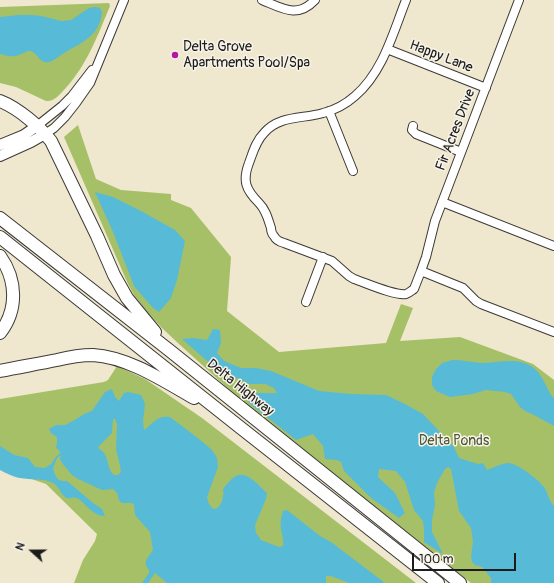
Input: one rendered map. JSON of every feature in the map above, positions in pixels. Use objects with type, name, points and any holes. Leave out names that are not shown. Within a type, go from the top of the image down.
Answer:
[{"type":"highway","points":[[0,101],[16,109],[41,130],[51,141],[97,236],[114,276],[136,310],[169,350]]},
{"type":"highway","name":"Delta Highway","points":[[0,218],[169,350],[460,583]]},
{"type":"highway","points":[[0,237],[137,347],[231,419],[438,583]]},
{"type":"highway","points":[[0,256],[10,277],[14,296],[9,320],[0,333]]},
{"type":"highway","points":[[0,371],[67,357],[92,355],[105,356],[136,367],[231,419]]},
{"type":"main road","points":[[0,145],[24,134],[41,130]]},
{"type":"main road","points":[[0,156],[31,142],[41,130]]},
{"type":"street","points":[[41,130],[54,128],[76,103],[90,83],[124,0]]},
{"type":"street","points":[[262,0],[282,8],[296,11],[304,9],[315,0]]},
{"type":"street","points":[[306,302],[323,257],[277,239],[272,233],[266,212],[248,190],[245,175],[247,167],[257,143],[268,128],[282,120],[310,116],[337,108],[350,100],[363,88],[376,70],[406,0]]},
{"type":"street","name":"Fir Acres Drive","points":[[323,257],[335,263],[354,279],[399,294],[407,294],[412,291],[421,272],[442,202],[519,0]]},
{"type":"street","name":"Happy Lane","points":[[386,49],[486,88]]},
{"type":"street","points":[[329,111],[353,171]]},
{"type":"street","points":[[413,126],[412,130],[416,134],[461,152]]},
{"type":"street","points":[[442,202],[554,246]]},
{"type":"street","points":[[421,272],[463,288],[481,304],[554,332]]},
{"type":"green space","points":[[109,3],[110,6],[96,40],[85,61],[72,80],[56,98],[46,101],[16,87],[0,83],[0,7]]},
{"type":"green space","name":"Delta Ponds","points":[[78,125],[96,179],[121,190],[171,194],[171,200],[191,208],[231,257],[227,311],[279,352],[386,343],[401,304],[413,308],[400,341],[460,337],[533,364],[554,380],[554,583],[471,583],[243,402],[162,328],[147,312],[134,295],[128,284],[64,137]]},
{"type":"green space","points":[[117,366],[145,379],[202,418],[416,583],[74,583],[83,560],[95,541],[97,534],[46,484],[0,468],[0,399],[104,382],[108,380]]},
{"type":"water","points":[[89,8],[100,8],[102,12],[98,27],[94,33],[83,42],[52,61],[43,61],[30,51],[13,56],[0,54],[0,17],[31,15],[62,21],[71,20]]},
{"type":"water","points":[[95,192],[113,197],[141,211],[175,230],[185,241],[177,280],[171,298],[159,312],[153,308],[134,286],[113,232]]},
{"type":"water","points":[[213,329],[220,330],[221,343],[217,353],[224,361],[241,368],[256,368],[271,371],[319,391],[386,395],[423,414],[454,447],[459,458],[478,464],[483,463],[487,470],[508,463],[527,472],[544,487],[554,506],[554,583],[491,583],[491,578],[482,567],[475,565],[472,562],[471,557],[473,541],[471,528],[459,511],[451,469],[448,467],[445,469],[437,483],[434,493],[435,505],[432,520],[432,532],[443,554],[424,542],[423,521],[414,510],[405,482],[396,471],[379,469],[378,477],[395,493],[405,513],[399,518],[371,498],[344,471],[341,462],[337,460],[325,459],[323,446],[313,434],[296,440],[248,402],[256,393],[277,393],[274,388],[265,384],[250,384],[225,373],[214,367],[182,339],[193,338],[207,340]]},
{"type":"water","points":[[453,360],[481,363],[517,361],[531,366],[537,371],[554,398],[554,426],[525,411],[520,407],[511,394],[505,392],[486,390],[473,394],[450,397],[436,391],[432,385],[432,377],[436,369],[442,363]]},
{"type":"water","points":[[112,389],[115,397],[119,401],[124,393],[128,392],[141,395],[145,404],[143,421],[144,430],[159,418],[170,417],[212,450],[217,458],[218,467],[207,497],[212,508],[216,509],[220,505],[223,489],[226,485],[234,477],[244,475],[253,480],[267,493],[255,525],[256,533],[261,540],[279,547],[283,546],[281,520],[283,511],[287,510],[385,583],[349,583],[331,576],[326,576],[326,583],[167,583],[155,573],[148,583],[142,583],[149,573],[146,562],[153,550],[150,532],[135,515],[134,505],[132,503],[120,501],[117,493],[113,489],[102,490],[72,475],[60,459],[61,454],[56,448],[57,437],[51,433],[49,429],[56,425],[65,425],[92,411],[105,392]],"holes":[[[113,419],[115,419],[117,425],[116,449],[121,470],[118,475],[114,475],[111,472],[105,454],[98,448],[112,433]]]},
{"type":"water","points":[[0,446],[14,455],[28,458],[35,467],[45,468],[56,461],[53,468],[57,478],[61,481],[67,481],[102,509],[105,516],[96,514],[77,498],[65,497],[57,486],[50,481],[24,479],[0,470]]},
{"type":"waterway","points":[[53,463],[61,454]]},
{"type":"place","name":"Delta Grove Apartments Pool/Spa","points":[[175,55]]}]
